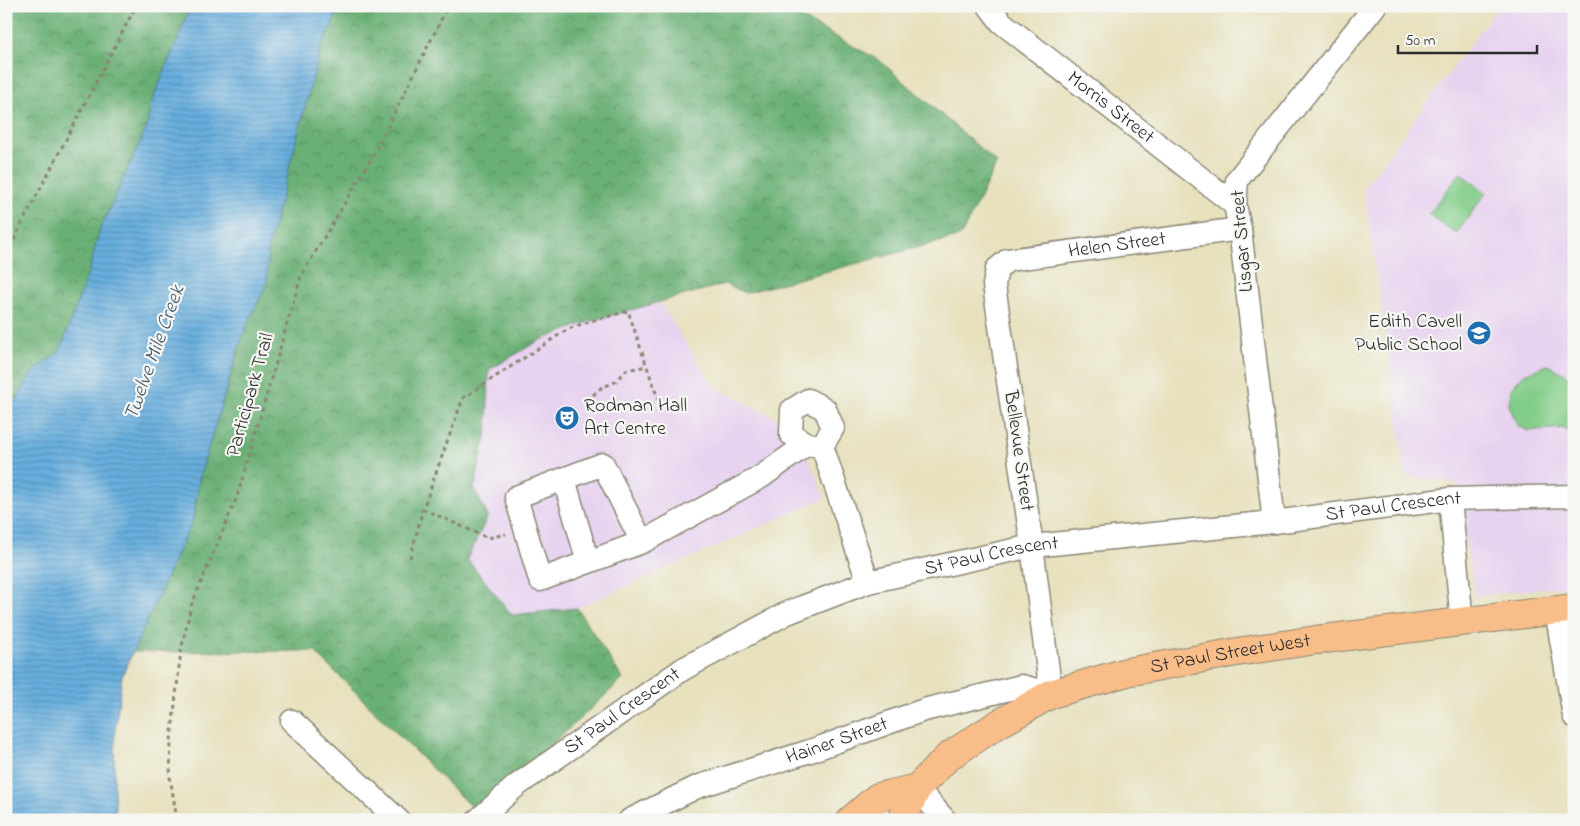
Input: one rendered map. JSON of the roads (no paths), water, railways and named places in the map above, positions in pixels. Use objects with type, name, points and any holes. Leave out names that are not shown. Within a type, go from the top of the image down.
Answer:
[{"type":"main road","name":"St Paul Street West","points":[[902,820],[917,788],[949,756],[995,726],[1051,694],[1127,672],[1237,652],[1565,609]]},
{"type":"main road","points":[[851,820],[878,797],[917,788]]},
{"type":"street","name":"Morris Street","points":[[989,6],[1001,22],[1235,205]]},
{"type":"street","name":"Lisgar Street","points":[[1274,522],[1240,229],[1235,205],[1237,180],[1375,6]]},
{"type":"street","name":"Helen Street","points":[[998,269],[1008,260],[1240,229]]},
{"type":"street","name":"Bellevue Street","points":[[998,269],[994,285],[1032,546],[1051,694]]},
{"type":"street","points":[[642,542],[603,464],[516,497],[540,580],[642,542],[761,477],[815,445],[868,582]]},
{"type":"street","points":[[564,479],[588,562]]},
{"type":"street","name":"St Paul Crescent","points":[[478,820],[516,786],[683,670],[787,613],[868,582],[1032,546],[1274,522],[1450,499],[1574,496]]},
{"type":"street","points":[[1450,499],[1462,622]]},
{"type":"street","points":[[1565,609],[1574,716]]},
{"type":"street","name":"Hainer Street","points":[[630,820],[697,787],[813,750],[924,710],[1022,686],[1051,694]]},
{"type":"street","points":[[292,721],[398,820]]},
{"type":"street","points":[[917,788],[945,820]]},
{"type":"water","name":"Twelve Mile Creek","points":[[191,6],[341,6],[321,47],[268,247],[267,283],[243,334],[200,475],[193,519],[122,676],[115,731],[114,786],[116,820],[6,820],[6,417],[32,373],[60,351],[87,277],[100,229],[146,129],[151,104]]},
{"type":"place","name":"Edith Cavell Public School","points":[[1479,333]]},
{"type":"place","name":"Rodman Hall Art Centre","points":[[567,418]]}]
